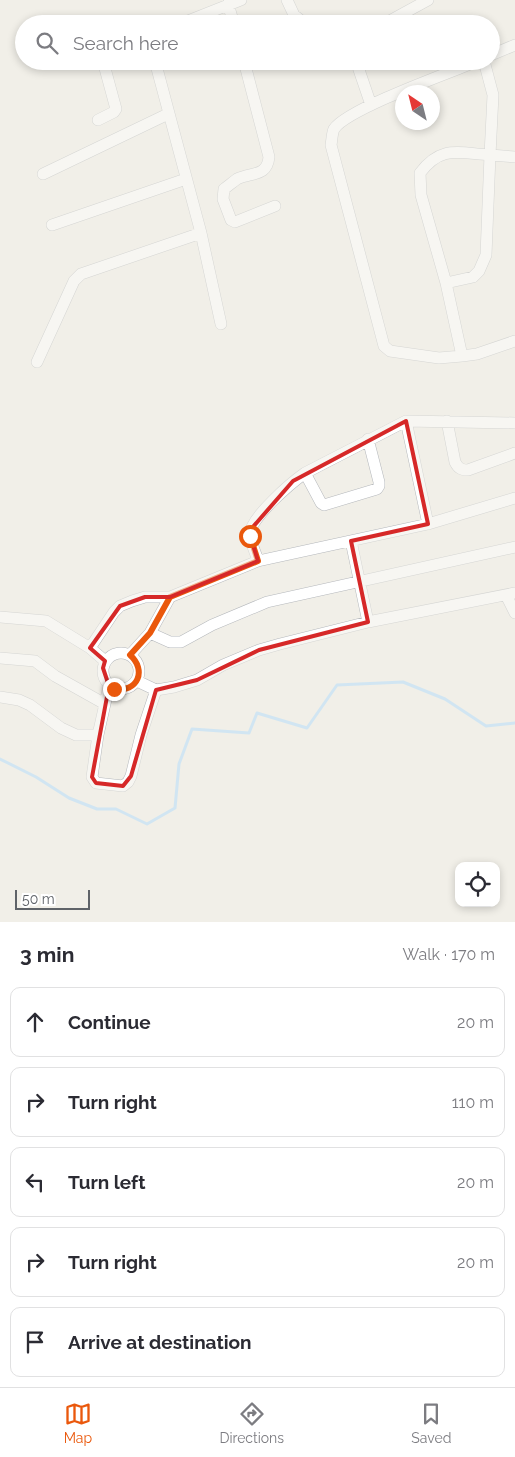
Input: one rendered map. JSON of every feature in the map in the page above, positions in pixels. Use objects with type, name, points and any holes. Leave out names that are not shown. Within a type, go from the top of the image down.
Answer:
[{"type":"street","points":[[202,15],[240,0]]},
{"type":"street","points":[[287,0],[295,15]]},
{"type":"street","points":[[400,15],[428,0]]},
{"type":"street","points":[[228,4],[231,15]]},
{"type":"street","points":[[500,51],[515,45]]},
{"type":"street","points":[[98,120],[114,112],[116,109],[105,70]]},
{"type":"street","points":[[157,70],[201,232],[220,324]]},
{"type":"street","points":[[246,70],[269,157],[268,164],[265,169],[258,173],[238,179],[224,189],[223,199],[231,220],[235,222],[275,206]]},
{"type":"street","points":[[359,70],[372,105]]},
{"type":"street","points":[[456,70],[372,105],[344,120],[334,130],[331,144],[384,346],[390,351],[439,358],[477,354],[515,340]]},
{"type":"street","points":[[446,282],[477,275],[486,255],[493,96],[486,70]]},
{"type":"street","points":[[44,174],[168,114]]},
{"type":"street","points":[[462,356],[446,282],[421,195],[420,173],[429,161],[446,153],[515,157]]},
{"type":"street","points":[[52,225],[186,179]]},
{"type":"street","points":[[36,362],[74,281],[81,274],[201,232]]},
{"type":"street","points":[[406,420],[428,524]]},
{"type":"street","points":[[258,561],[250,536],[256,520],[293,481],[368,439],[406,420],[515,423]]},
{"type":"street","points":[[447,421],[455,462],[463,470],[468,470],[515,453]]},
{"type":"street","points":[[305,473],[321,503],[324,504],[377,489],[379,482],[368,439]]},
{"type":"street","points":[[90,648],[120,606],[145,597],[170,597],[258,561],[428,524],[515,498]]},
{"type":"street","points":[[351,542],[368,622]]},
{"type":"street","points":[[150,633],[170,642],[181,642],[212,625],[267,602],[515,547]]},
{"type":"street","points":[[136,681],[156,690],[174,687],[197,680],[222,665],[259,650],[368,622],[511,594],[515,613]]},
{"type":"street","points":[[130,655],[150,633],[170,597]]},
{"type":"street","points":[[0,617],[46,621],[90,648],[105,661]]},
{"type":"street","points":[[119,653],[130,655],[139,667],[136,681],[127,689],[114,689],[109,686],[102,674],[105,661],[119,653]]},
{"type":"street","points":[[0,658],[35,660],[55,676],[105,704]]},
{"type":"street","points":[[109,686],[98,735],[92,777],[96,783],[122,786],[128,782],[131,776],[141,735],[156,690]]},
{"type":"street","points":[[0,697],[19,700],[30,705],[61,728],[76,735],[98,735]]},
{"type":"highlighted area","points":[[406,421],[428,524],[351,541],[368,622],[259,650],[197,680],[156,690],[131,776],[123,786],[96,783],[92,777],[109,686],[103,668],[105,661],[90,648],[120,606],[145,597],[170,597],[258,561],[250,536],[252,528],[293,481]]},
{"type":"waterway","points":[[0,759],[36,777],[69,798],[97,809],[116,809],[147,824],[175,808],[179,764],[192,729],[249,733],[257,713],[307,728],[337,685],[403,682],[445,699],[486,726],[515,723]]},
{"type":"route","points":[[114,689],[127,689],[136,681],[139,667],[130,655],[150,633],[170,597],[258,561],[250,536]]}]
